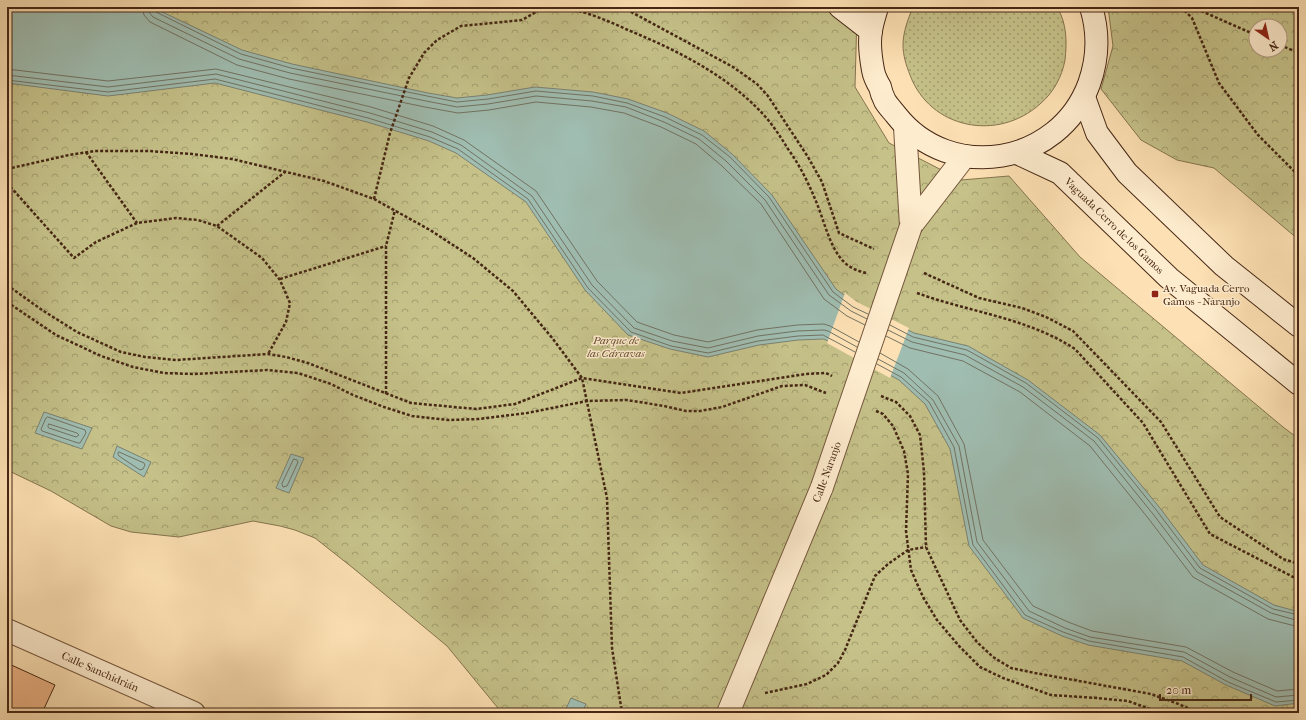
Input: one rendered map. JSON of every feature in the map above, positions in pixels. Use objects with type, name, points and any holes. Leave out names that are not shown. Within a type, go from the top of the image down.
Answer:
[{"type":"main road","points":[[840,7],[871,31]]},
{"type":"main road","points":[[877,7],[870,38],[873,71],[885,101],[905,127],[924,141],[943,151],[965,156],[991,157],[1017,153],[1044,140],[1066,122],[1084,97],[1094,69],[1097,38],[1090,7]]},
{"type":"main road","points":[[1084,97],[1097,133],[1127,173],[1224,266],[1299,326]]},
{"type":"main road","name":"Calle Naranjo","points":[[905,127],[911,226]]},
{"type":"main road","name":"Vaguada Cerro de los Gamos","points":[[1017,153],[1060,173],[1169,278],[1299,384]]},
{"type":"main road","name":"Calle Naranjo","points":[[731,706],[822,487],[911,226],[965,156]]},
{"type":"main road","name":"Calle Sanchidrián","points":[[7,630],[194,713]]},
{"type":"path","points":[[374,199],[390,133],[409,78],[424,53],[437,40],[461,26],[522,20],[545,7]]},
{"type":"path","points":[[559,7],[594,15],[636,33],[696,62],[738,91],[769,121],[789,149],[815,199],[835,250],[845,262],[854,269],[868,274]]},
{"type":"path","points":[[622,7],[733,67],[757,84],[768,96],[808,156],[822,182],[839,233],[880,252]]},
{"type":"path","points":[[1181,7],[1192,18],[1219,83],[1258,135],[1299,176]]},
{"type":"path","points":[[1192,7],[1248,31]]},
{"type":"path","points":[[1288,48],[1299,53]]},
{"type":"path","points":[[7,169],[86,152],[149,151],[232,159],[324,181],[374,199],[430,230],[473,258],[513,291],[582,378],[607,498],[612,648],[622,713]]},
{"type":"path","points":[[86,152],[137,223]]},
{"type":"path","points":[[217,226],[285,172]]},
{"type":"path","points":[[7,183],[74,258],[96,242],[137,223],[176,218],[198,220],[217,226],[262,258],[280,280],[290,303],[286,322],[268,354]]},
{"type":"path","points":[[386,394],[386,246],[394,210]]},
{"type":"path","points":[[280,280],[386,246]]},
{"type":"path","points":[[920,272],[978,298],[1028,310],[1046,317],[1073,331],[1161,422],[1220,517],[1283,558],[1299,564]]},
{"type":"path","points":[[7,285],[42,310],[77,332],[121,352],[145,357],[176,360],[268,354],[286,357],[308,363],[411,403],[476,408],[514,404],[582,378],[682,393],[806,374],[826,373],[833,376]]},
{"type":"path","points":[[916,292],[1026,326],[1062,340],[1075,349],[1143,423],[1210,534],[1299,580]]},
{"type":"path","points":[[7,302],[56,335],[101,356],[126,365],[164,373],[194,374],[267,370],[298,373],[331,384],[353,395],[384,407],[412,416],[448,420],[480,419],[527,413],[587,401],[627,400],[686,411],[700,411],[722,407],[782,386],[805,385],[833,395]]},
{"type":"path","points":[[875,393],[896,402],[910,416],[920,435],[924,472],[926,547],[960,620],[977,642],[993,657],[1011,668],[1151,694],[1199,713]]},
{"type":"path","points":[[876,411],[883,414],[893,426],[904,451],[908,474],[906,531],[911,570],[923,597],[937,620],[959,646],[980,667],[1003,678],[1051,695],[1128,701],[1161,713]]},
{"type":"path","points":[[731,706],[807,684],[826,675],[838,663],[845,650],[875,576],[888,564],[908,550],[926,547]]},
{"type":"green space","name":"Parque de las Cárcavas","points":[[7,7],[836,7],[857,14],[855,87],[889,143],[961,180],[1009,176],[1080,257],[1299,439],[1299,713],[502,713],[447,646],[315,538],[295,530],[253,521],[179,537],[131,532],[111,526],[51,491],[7,470]]},
{"type":"green space","points":[[913,7],[1057,7],[1063,20],[1066,33],[1065,60],[1062,72],[1049,95],[1040,104],[1023,116],[1005,123],[986,126],[967,124],[949,118],[933,108],[920,93],[907,68],[903,40]]},
{"type":"green space","points":[[1108,7],[1299,7],[1299,240],[1214,168],[1177,160],[1141,140],[1101,89],[1113,46]]},
{"type":"water","points":[[7,7],[152,7],[242,50],[292,64],[457,98],[487,95],[535,87],[593,92],[628,99],[667,113],[704,131],[732,154],[772,195],[836,289],[856,304],[914,333],[968,346],[1028,380],[1100,435],[1160,508],[1203,565],[1274,605],[1299,612],[1299,703],[1275,706],[1226,685],[1182,661],[1088,645],[1062,636],[1023,618],[969,546],[950,449],[925,404],[899,380],[824,339],[798,340],[759,345],[708,357],[670,349],[628,335],[585,290],[526,202],[456,153],[429,141],[367,122],[215,83],[108,96],[7,83]]},
{"type":"water","points":[[44,412],[92,428],[82,449],[35,433]]},
{"type":"water","points":[[117,446],[151,462],[144,477],[113,457]]},
{"type":"water","points":[[291,454],[304,458],[289,493],[276,488]]},
{"type":"water","points":[[571,698],[586,704],[582,713],[564,713]]},
{"type":"pier","points":[[845,293],[857,302],[909,328],[890,378],[827,343]]},
{"type":"building","points":[[7,663],[55,685],[42,713],[7,713]]},
{"type":"place","name":"Av. Vaguada Cerro Gamos - Naranjo","points":[[1155,294]]}]
